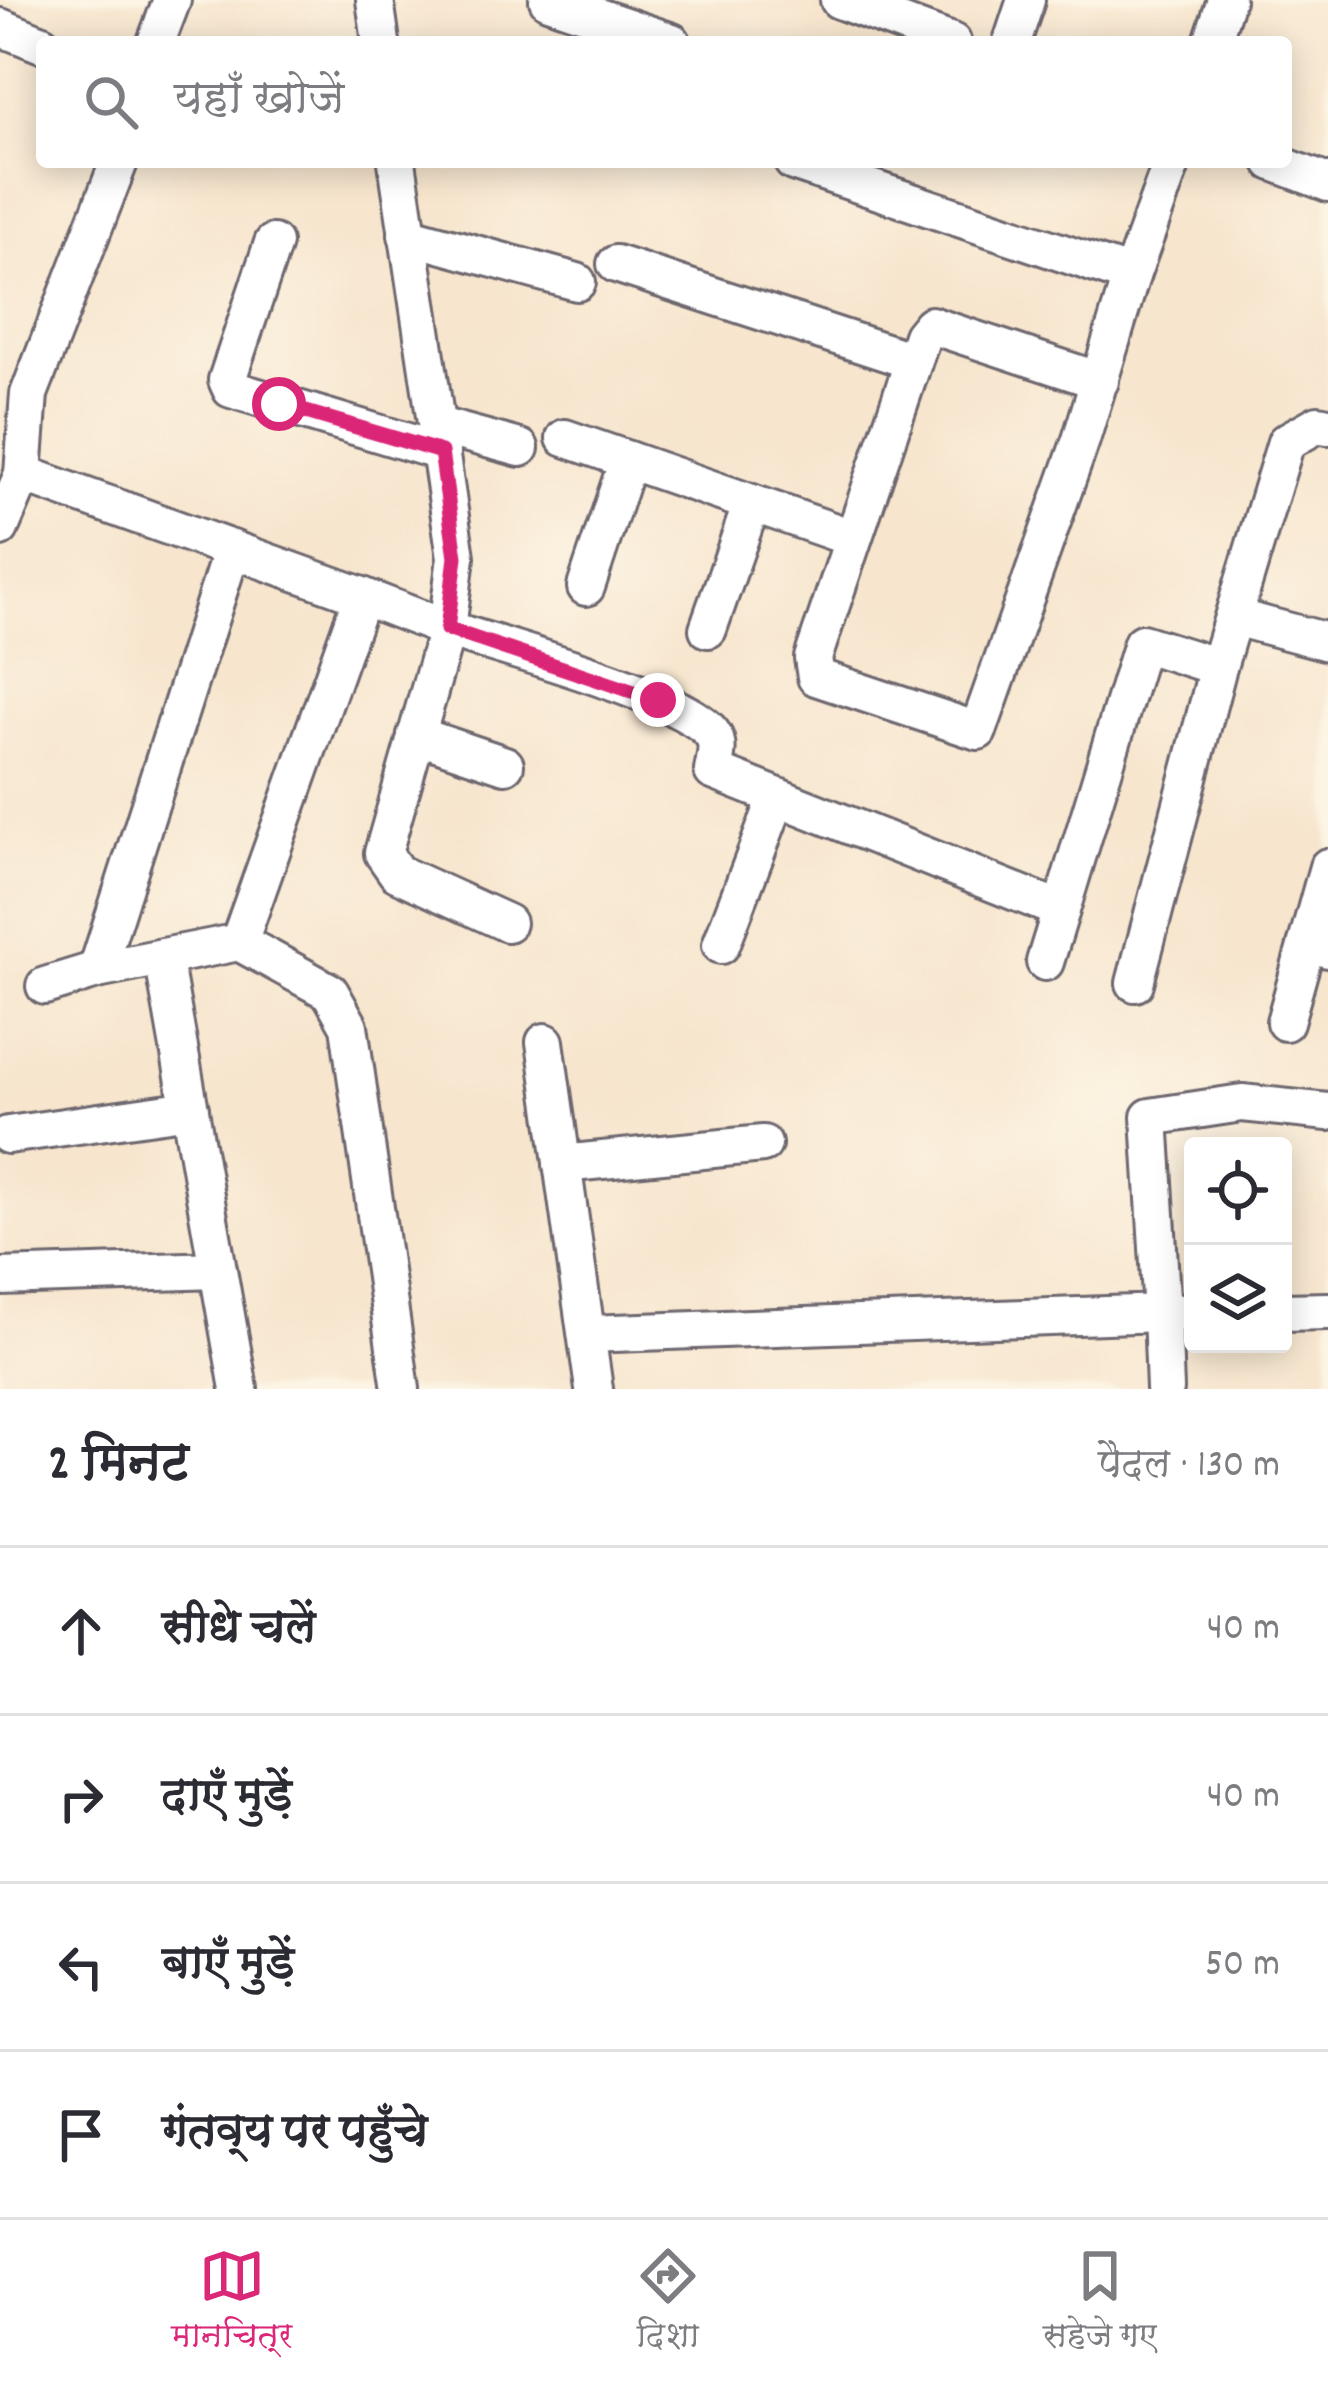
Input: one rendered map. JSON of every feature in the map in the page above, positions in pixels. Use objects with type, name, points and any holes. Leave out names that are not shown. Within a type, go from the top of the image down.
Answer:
[{"type":"street","points":[[158,36],[172,0]]},
{"type":"street","points":[[375,0],[380,36]]},
{"type":"street","points":[[548,0],[654,36]]},
{"type":"street","points":[[839,0],[936,36]]},
{"type":"street","points":[[1014,36],[1026,0]]},
{"type":"street","points":[[1214,36],[1226,0]]},
{"type":"street","points":[[0,27],[36,42]]},
{"type":"street","points":[[0,528],[23,474],[14,389],[116,168]]},
{"type":"street","points":[[398,168],[456,557],[447,629],[383,854],[397,873],[506,923]]},
{"type":"street","points":[[811,168],[1131,277]]},
{"type":"street","points":[[1100,381],[931,326],[914,361],[813,658],[816,677],[978,731],[1100,381],[1170,168]]},
{"type":"street","points":[[1289,168],[1328,183]]},
{"type":"street","points":[[407,235],[577,282]]},
{"type":"street","points":[[273,243],[241,326],[226,380],[231,389],[440,439],[520,448]]},
{"type":"street","points":[[616,264],[914,361]]},
{"type":"street","points":[[1135,982],[1218,667],[1286,442],[1318,424],[1328,426]]},
{"type":"street","points":[[565,438],[853,538]]},
{"type":"street","points":[[586,587],[628,460]]},
{"type":"street","points":[[23,474],[693,716],[718,744],[713,771],[1061,910]]},
{"type":"street","points":[[708,628],[752,503]]},
{"type":"street","points":[[97,970],[232,549]]},
{"type":"street","points":[[239,942],[362,596]]},
{"type":"street","points":[[1234,616],[1328,642]]},
{"type":"street","points":[[1045,962],[1142,644],[1218,667]]},
{"type":"street","points":[[416,735],[505,765]]},
{"type":"street","points":[[722,945],[777,798]]},
{"type":"street","points":[[1285,1022],[1318,946],[1328,866]]},
{"type":"street","points":[[45,986],[97,970],[239,942],[330,992],[349,1026],[401,1389]]},
{"type":"street","points":[[164,957],[239,1389]]},
{"type":"street","points":[[545,1042],[594,1389]]},
{"type":"street","points":[[1165,1389],[1178,1313],[1150,1117],[1242,1103],[1328,1112]]},
{"type":"street","points":[[8,1136],[190,1109]]},
{"type":"street","points":[[562,1164],[763,1144]]},
{"type":"street","points":[[0,1277],[218,1270]]},
{"type":"street","points":[[1292,1312],[1328,1312]]},
{"type":"street","points":[[586,1334],[1178,1313]]},
{"type":"route","points":[[279,404],[441,452],[456,557],[447,629],[658,700]]}]
